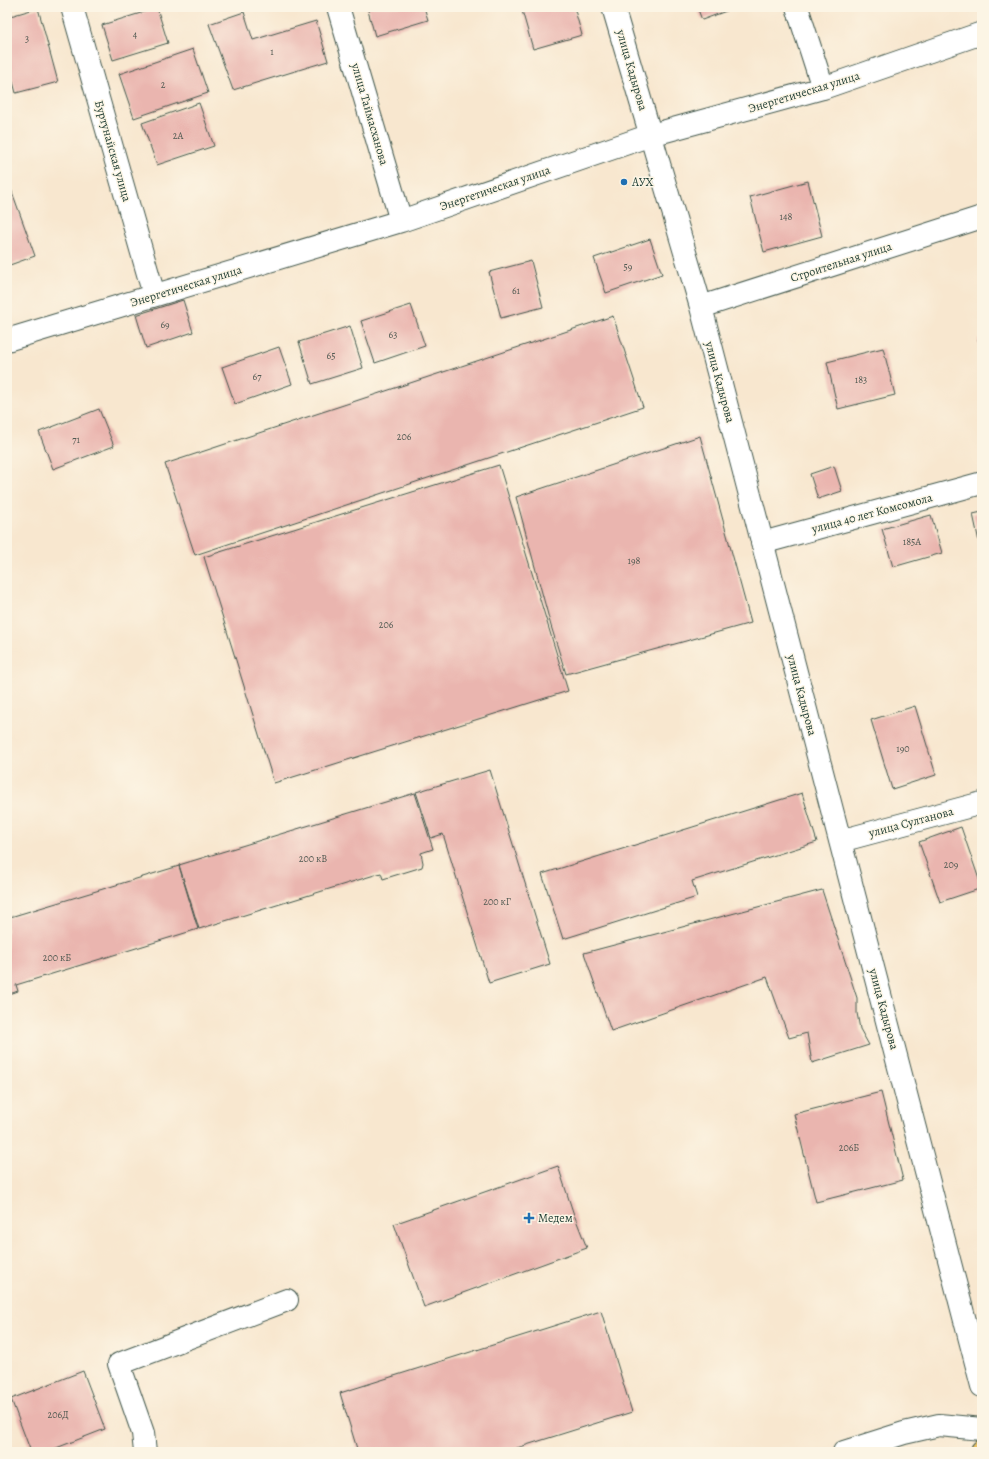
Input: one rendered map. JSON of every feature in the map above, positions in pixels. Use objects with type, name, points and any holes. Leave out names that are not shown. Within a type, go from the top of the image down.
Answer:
[{"type":"street","name":"Буртунайская улица","points":[[72,7],[154,295]]},
{"type":"street","name":"улица Таймасханова","points":[[338,7],[401,221]]},
{"type":"street","name":"улица Кадырова","points":[[613,7],[701,307],[982,1386]]},
{"type":"street","points":[[797,7],[823,88]]},
{"type":"street","name":"Энергетическая улица","points":[[7,340],[401,221],[651,135],[823,88],[982,33]]},
{"type":"street","name":"Строительная улица","points":[[701,307],[982,217]]},
{"type":"street","name":"улица 40 лет Комсомола","points":[[762,543],[982,483]]},
{"type":"street","name":"улица Султанова","points":[[840,841],[982,803]]},
{"type":"street","points":[[145,1452],[143,1433],[120,1364],[287,1300]]},
{"type":"street","points":[[844,1452],[904,1433],[939,1425],[982,1429]]},
{"type":"building","points":[[367,7],[424,7],[428,20],[375,36]]},
{"type":"building","points":[[521,7],[574,7],[582,35],[533,49]]},
{"type":"building","points":[[697,7],[737,7],[702,20]]},
{"type":"building","points":[[38,8],[58,82],[16,93],[7,59],[7,17]]},
{"type":"building","points":[[157,8],[168,43],[113,60],[102,25]]},
{"type":"building","points":[[244,12],[253,40],[316,21],[328,61],[233,90],[209,24]]},
{"type":"building","points":[[193,49],[208,93],[134,118],[119,74]]},
{"type":"building","points":[[199,103],[214,146],[157,165],[142,123]]},
{"type":"building","points":[[808,181],[822,236],[764,252],[750,197]]},
{"type":"building","points":[[11,189],[35,256],[7,266],[7,190]]},
{"type":"building","points":[[650,239],[662,274],[606,293],[594,258]]},
{"type":"building","points":[[531,261],[543,307],[501,318],[489,272]]},
{"type":"building","points":[[183,300],[193,332],[146,348],[136,315]]},
{"type":"building","points":[[411,305],[425,346],[375,363],[361,321]]},
{"type":"building","points":[[613,316],[643,407],[195,555],[165,464]]},
{"type":"building","points":[[350,326],[363,368],[312,384],[299,342]]},
{"type":"building","points":[[982,338],[982,355],[981,355],[978,339]]},
{"type":"building","points":[[279,347],[292,384],[235,404],[222,367]]},
{"type":"building","points":[[883,348],[895,395],[838,409],[827,362]]},
{"type":"building","points":[[99,409],[114,446],[53,469],[39,432]]},
{"type":"building","points":[[700,436],[751,623],[566,674],[551,626],[516,497]]},
{"type":"building","points":[[499,465],[568,691],[274,783],[204,557]]},
{"type":"building","points":[[834,466],[842,491],[818,499],[810,474]]},
{"type":"building","points":[[982,512],[982,551],[981,551],[973,514]]},
{"type":"building","points":[[931,515],[942,553],[893,567],[882,529]]},
{"type":"building","points":[[915,706],[936,775],[892,789],[871,720]]},
{"type":"building","points":[[490,770],[550,964],[489,983],[443,834],[431,838],[416,792]]},
{"type":"building","points":[[415,793],[433,849],[421,853],[423,863],[422,867],[383,879],[381,873],[199,929],[179,865]]},
{"type":"building","points":[[802,793],[817,842],[692,881],[697,897],[563,939],[542,874]]},
{"type":"building","points":[[961,827],[982,888],[940,902],[919,842]]},
{"type":"building","points":[[179,866],[198,929],[16,985],[18,991],[7,995],[7,918]]},
{"type":"building","points":[[822,890],[857,998],[857,1013],[860,1029],[869,1045],[812,1063],[807,1033],[789,1038],[767,977],[611,1031],[584,953]]},
{"type":"building","points":[[881,1092],[903,1180],[816,1202],[794,1114]]},
{"type":"building","points":[[558,1166],[587,1248],[424,1307],[394,1224]]},
{"type":"building","points":[[601,1311],[632,1412],[504,1452],[358,1452],[340,1393]]},
{"type":"building","points":[[83,1371],[105,1429],[46,1452],[31,1452],[11,1399]]},
{"type":"place","name":"АУХ","points":[[624,182]]},
{"type":"place","name":"Медем","points":[[529,1218]]}]
